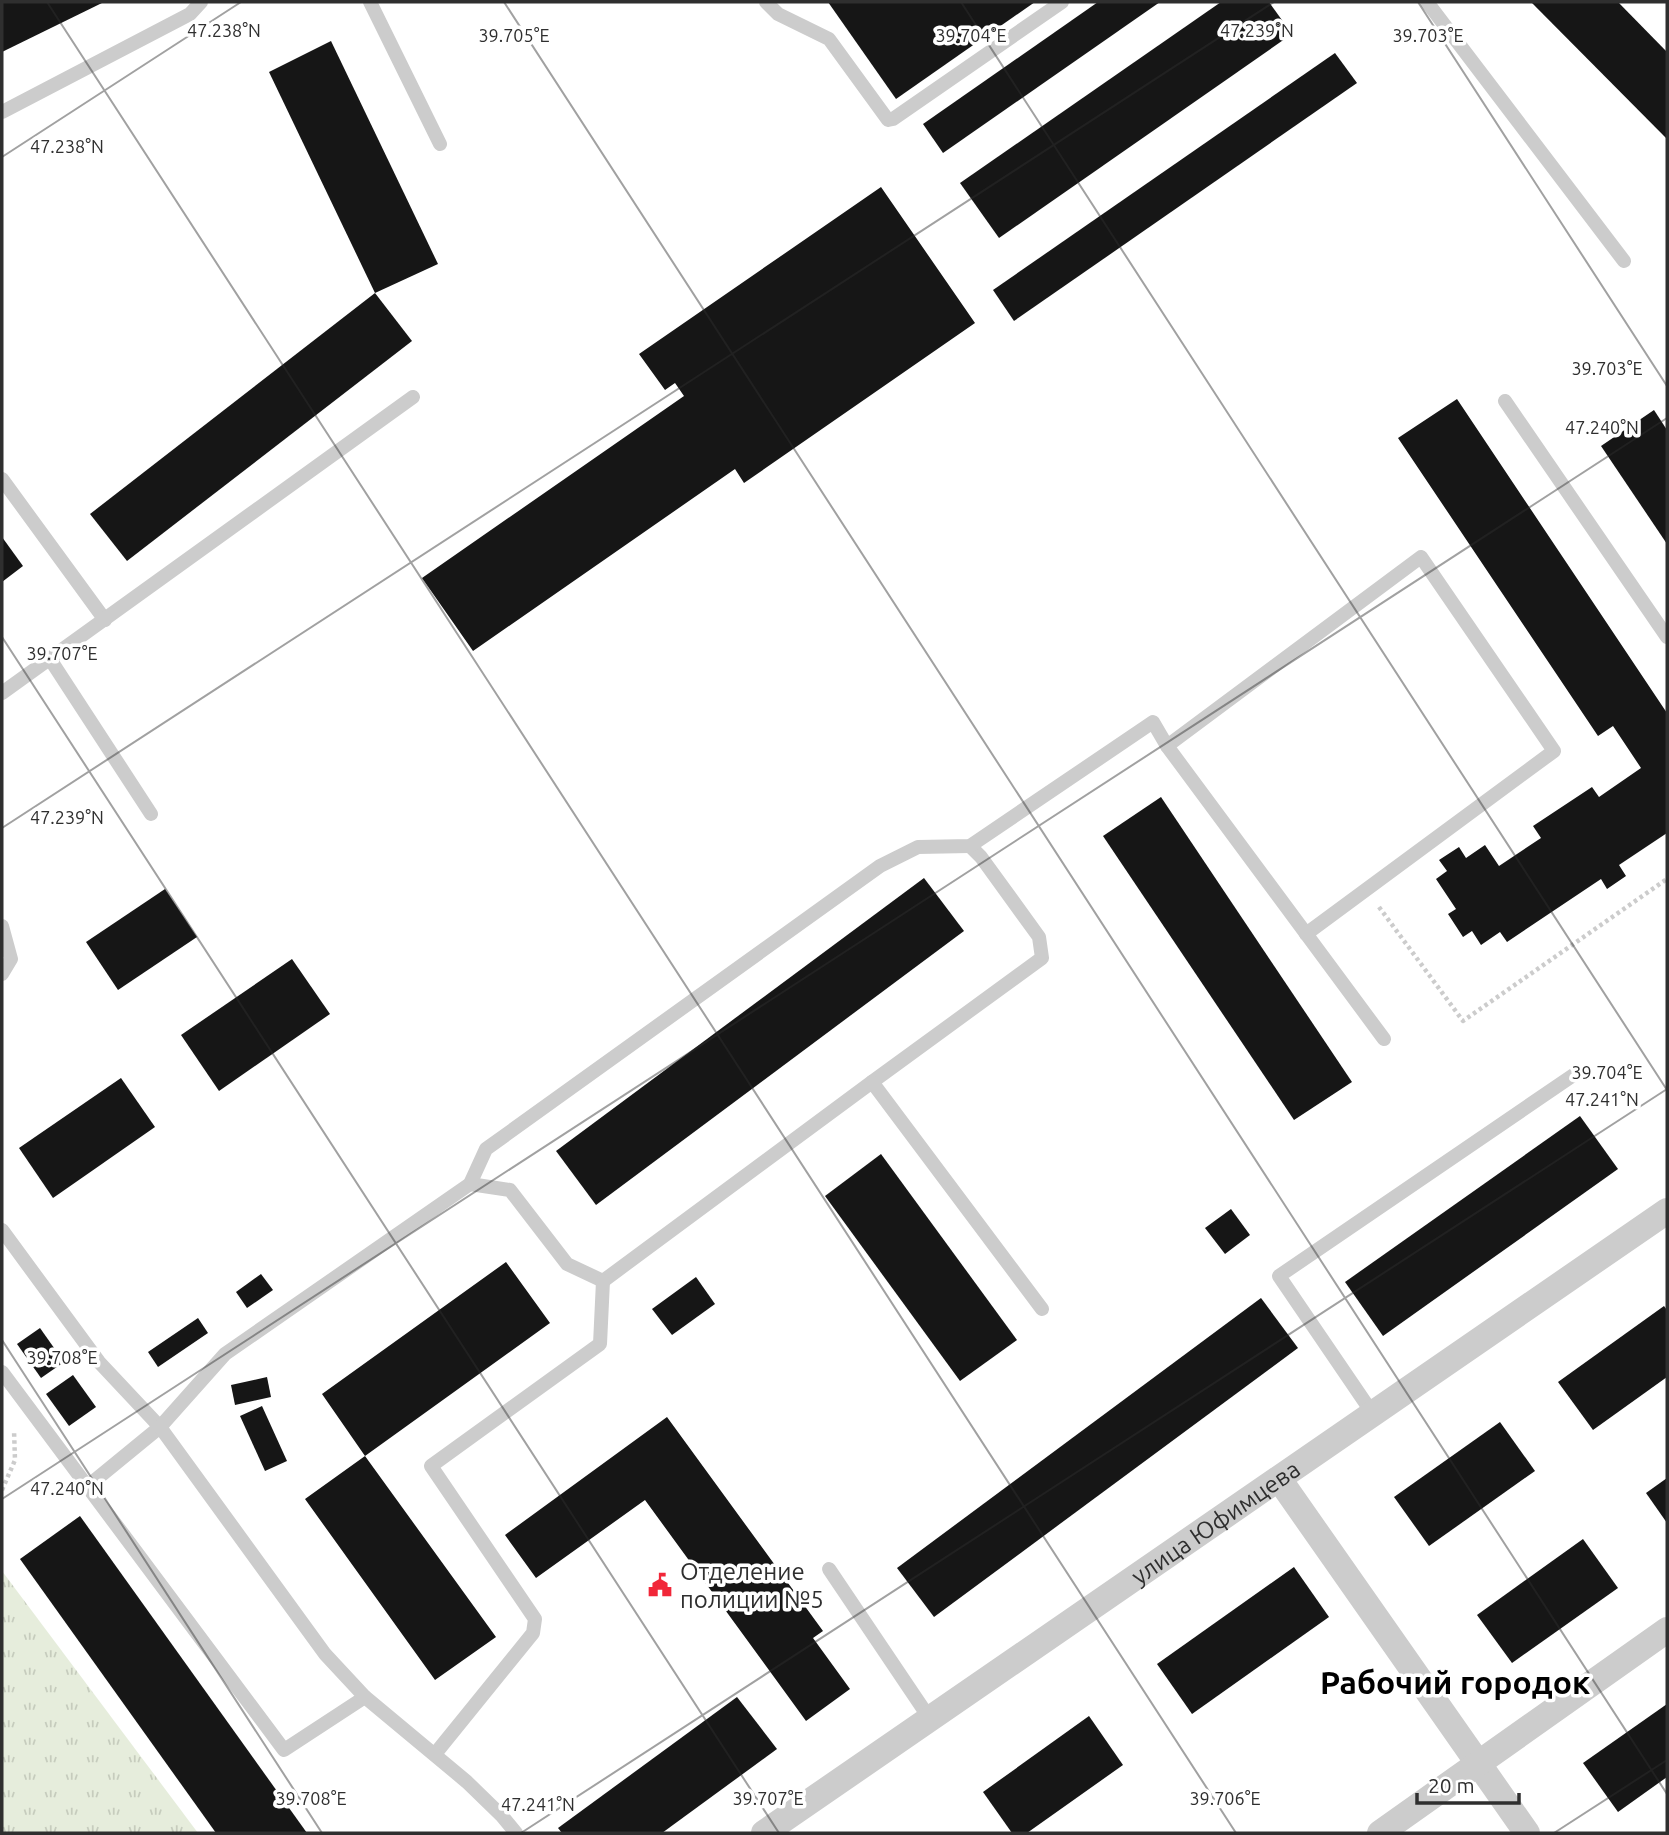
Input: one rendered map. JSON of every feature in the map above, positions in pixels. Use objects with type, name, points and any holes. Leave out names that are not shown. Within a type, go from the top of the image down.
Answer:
[{"type":"street","name":"улица Юфимцева","points":[[764,1833],[1667,1211]]},
{"type":"street","points":[[1279,1479],[1527,1833]]},
{"type":"street","points":[[1380,1833],[1667,1629]]},
{"type":"lane","points":[[2,112],[190,13],[201,2]]},
{"type":"lane","points":[[370,2],[440,144]]},
{"type":"lane","points":[[766,2],[778,14],[829,39],[888,120],[1062,2]]},
{"type":"lane","points":[[1427,2],[1624,261]]},
{"type":"lane","points":[[2,693],[413,397]]},
{"type":"lane","points":[[1505,401],[1667,637]]},
{"type":"lane","points":[[2,479],[105,620]]},
{"type":"lane","points":[[1167,746],[1421,556],[1554,751],[1306,934]]},
{"type":"lane","points":[[50,659],[151,814]]},
{"type":"lane","points":[[88,1486],[160,1427],[225,1354],[470,1184],[486,1149],[880,866],[918,847],[970,846],[1153,722],[1167,746],[1384,1039]]},
{"type":"lane","points":[[435,1754],[533,1633],[535,1619],[431,1466],[600,1344],[604,1281],[1042,958],[1039,937],[981,857],[970,846]]},
{"type":"lane","points":[[2,926],[11,959],[2,974]]},
{"type":"lane","points":[[1373,1414],[1279,1276],[1575,1074]]},
{"type":"lane","points":[[872,1082],[1042,1309]]},
{"type":"lane","points":[[470,1184],[510,1190],[567,1264],[604,1281]]},
{"type":"lane","points":[[2,1230],[99,1362],[160,1427],[325,1654],[365,1697],[435,1754],[502,1816],[516,1833]]},
{"type":"lane","points":[[2,1372],[284,1750],[365,1697]]},
{"type":"lane","points":[[829,1570],[930,1719]]},
{"type":"path","points":[[1366,889],[1463,1021],[1667,879]]},
{"type":"path","points":[[2,1489],[15,1460],[13,1388]]},
{"type":"green space","points":[[2,1571],[198,1833],[2,1833]]},
{"type":"building","points":[[2,2],[104,2],[2,52]]},
{"type":"building","points":[[828,2],[1035,2],[896,99]]},
{"type":"building","points":[[1098,2],[1160,2],[943,153],[923,124]]},
{"type":"building","points":[[1221,2],[1269,2],[1292,34],[999,238],[960,183]]},
{"type":"building","points":[[1531,2],[1618,2],[1667,52],[1667,139]]},
{"type":"building","points":[[331,41],[438,264],[375,293],[269,72]]},
{"type":"building","points":[[1335,53],[1357,83],[1014,321],[993,290]]},
{"type":"building","points":[[881,187],[975,323],[744,483],[735,469],[473,651],[422,578],[684,396],[675,383],[665,390],[639,354]]},
{"type":"building","points":[[375,293],[412,341],[127,561],[90,514]]},
{"type":"building","points":[[1457,399],[1667,713],[1667,833],[1619,865],[1626,876],[1607,889],[1601,879],[1507,942],[1500,932],[1481,945],[1472,931],[1463,937],[1448,914],[1456,909],[1436,879],[1447,871],[1439,860],[1459,847],[1466,858],[1485,845],[1499,866],[1541,838],[1533,826],[1592,787],[1599,797],[1641,768],[1613,726],[1598,736],[1398,438]]},
{"type":"building","points":[[1654,410],[1667,430],[1667,544],[1601,446]]},
{"type":"building","points":[[2,537],[23,566],[2,582]]},
{"type":"building","points":[[1161,797],[1352,1082],[1294,1120],[1103,836]]},
{"type":"building","points":[[924,878],[964,931],[596,1205],[556,1151]]},
{"type":"building","points":[[165,889],[197,937],[118,990],[86,942]]},
{"type":"building","points":[[292,959],[330,1014],[219,1091],[181,1035]]},
{"type":"building","points":[[121,1078],[155,1127],[53,1198],[19,1148]]},
{"type":"building","points":[[1580,1116],[1618,1169],[1383,1336],[1345,1282]]},
{"type":"building","points":[[881,1154],[1017,1340],[960,1381],[825,1196]]},
{"type":"building","points":[[1231,1209],[1250,1235],[1225,1254],[1205,1228]]},
{"type":"building","points":[[506,1262],[550,1323],[365,1456],[322,1394]]},
{"type":"building","points":[[261,1274],[273,1290],[247,1308],[236,1292]]},
{"type":"building","points":[[696,1277],[715,1304],[672,1335],[652,1309]]},
{"type":"building","points":[[1261,1298],[1298,1348],[934,1617],[897,1568]]},
{"type":"building","points":[[1664,1306],[1667,1310],[1667,1377],[1593,1430],[1558,1382]]},
{"type":"building","points":[[198,1318],[208,1333],[158,1367],[148,1352]]},
{"type":"building","points":[[40,1328],[64,1362],[41,1378],[17,1344]]},
{"type":"building","points":[[73,1375],[96,1407],[69,1426],[46,1394]]},
{"type":"building","points":[[267,1377],[271,1397],[235,1405],[231,1385]]},
{"type":"building","points":[[262,1406],[287,1461],[265,1471],[240,1416]]},
{"type":"building","points":[[667,1417],[823,1631],[813,1638],[850,1689],[806,1721],[645,1500],[536,1578],[505,1535]]},
{"type":"building","points":[[1500,1422],[1535,1471],[1429,1546],[1394,1497]]},
{"type":"building","points":[[365,1456],[496,1637],[435,1680],[305,1499]]},
{"type":"building","points":[[1667,1478],[1667,1523],[1646,1493]]},
{"type":"building","points":[[80,1516],[307,1833],[216,1833],[20,1559]]},
{"type":"building","points":[[1583,1539],[1618,1588],[1512,1663],[1477,1615]]},
{"type":"building","points":[[1294,1567],[1329,1617],[1192,1714],[1157,1664]]},
{"type":"building","points":[[737,1697],[777,1749],[662,1833],[562,1833],[558,1828]]},
{"type":"building","points":[[1667,1704],[1667,1777],[1618,1812],[1583,1763]]},
{"type":"building","points":[[1089,1716],[1123,1765],[1027,1833],[1012,1833],[983,1792]]},
{"type":"place","name":"Отделение полиции №5","points":[[660,1585]]},
{"type":"district","name":"Рабочий городок","points":[[1455,1682]]}]
